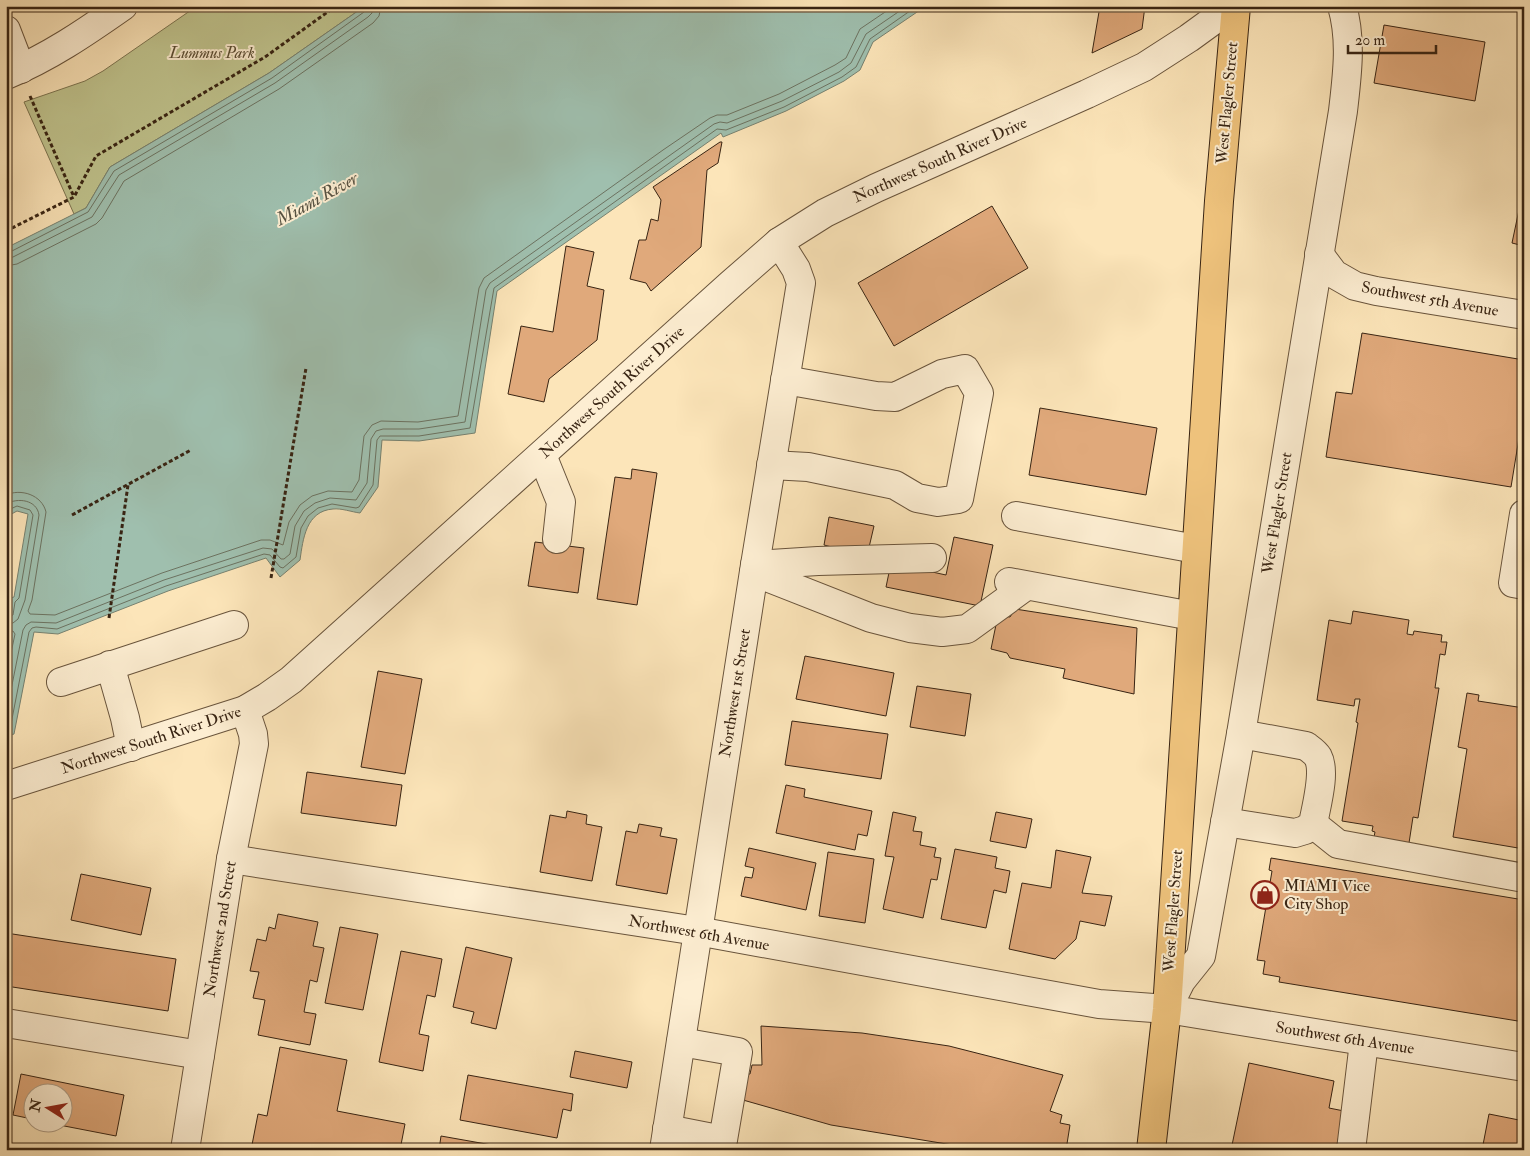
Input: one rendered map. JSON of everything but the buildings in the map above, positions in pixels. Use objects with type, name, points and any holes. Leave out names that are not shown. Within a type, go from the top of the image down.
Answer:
[{"type":"main road","name":"West Flagler Street","points":[[1151,1150],[1167,1009],[1219,201],[1234,6]]},
{"type":"street","points":[[6,30],[14,72],[83,34],[123,6]]},
{"type":"street","name":"Northwest South River Drive","points":[[6,786],[245,710],[267,697],[291,680],[779,242],[810,222],[876,188],[1144,67],[1234,6]]},
{"type":"street","name":"West Flagler Street","points":[[1167,1009],[1182,981],[1201,956],[1241,734],[1333,177],[1348,67],[1347,41],[1342,6]]},
{"type":"street","name":"Northwest 1st Street","points":[[666,1140],[801,283],[796,270],[779,242]]},
{"type":"street","name":"Southwest 5th Avenue","points":[[1319,254],[1334,274],[1355,286],[1524,316]]},
{"type":"street","points":[[771,465],[808,467],[895,484],[918,498],[938,502],[959,499],[979,393],[965,369],[942,374],[895,397],[876,396],[785,380]]},
{"type":"street","points":[[542,455],[561,502],[557,538]]},
{"type":"street","points":[[1524,514],[1513,583],[1524,585]]},
{"type":"street","points":[[1016,516],[1196,549]]},
{"type":"street","points":[[755,568],[818,561],[932,558]]},
{"type":"street","points":[[755,568],[871,618],[910,628],[942,632],[966,629],[1015,584],[1192,616]]},
{"type":"street","points":[[61,682],[234,625]]},
{"type":"street","points":[[110,666],[131,746]]},
{"type":"street","name":"Northwest 2nd Street","points":[[185,1150],[231,859],[254,744],[253,734],[245,710]]},
{"type":"street","points":[[1225,822],[1295,833],[1305,830],[1313,824],[1321,776],[1318,758],[1314,751],[1306,746],[1241,734]]},
{"type":"street","points":[[1313,824],[1338,844],[1524,878]]},
{"type":"street","name":"Northwest 6th Avenue","points":[[231,859],[698,931],[1099,1004],[1167,1009]]},
{"type":"street","name":"Southwest 6th Avenue","points":[[1167,1009],[1524,1067]]},
{"type":"street","points":[[6,1023],[200,1055]]},
{"type":"street","points":[[666,1140],[723,1140],[738,1052],[681,1042]]},
{"type":"street","points":[[1351,1150],[1364,1042]]},
{"type":"path","points":[[6,231],[74,198],[96,156],[265,57],[336,6]]},
{"type":"path","points":[[30,96],[74,198]]},
{"type":"path","points":[[271,578],[306,368]]},
{"type":"path","points":[[72,515],[191,450]]},
{"type":"path","points":[[109,618],[128,485]]},
{"type":"green space","name":"Lummus Park","points":[[197,6],[365,6],[269,73],[110,167],[86,208],[74,214],[24,102],[85,81],[103,71]]},
{"type":"water","name":"Miami River","points":[[365,6],[930,6],[923,8],[873,42],[860,70],[844,81],[786,111],[723,137],[721,133],[497,291],[475,433],[419,441],[382,440],[378,487],[360,513],[336,509],[324,511],[317,515],[311,520],[308,527],[300,560],[280,577],[266,558],[168,591],[58,634],[34,632],[14,734],[6,737],[6,627],[11,598],[14,597],[28,514],[17,511],[6,517],[6,248],[86,208],[110,167],[269,73]]},
{"type":"place","name":"MIAMI Vice City Shop","points":[[1265,895]]}]
